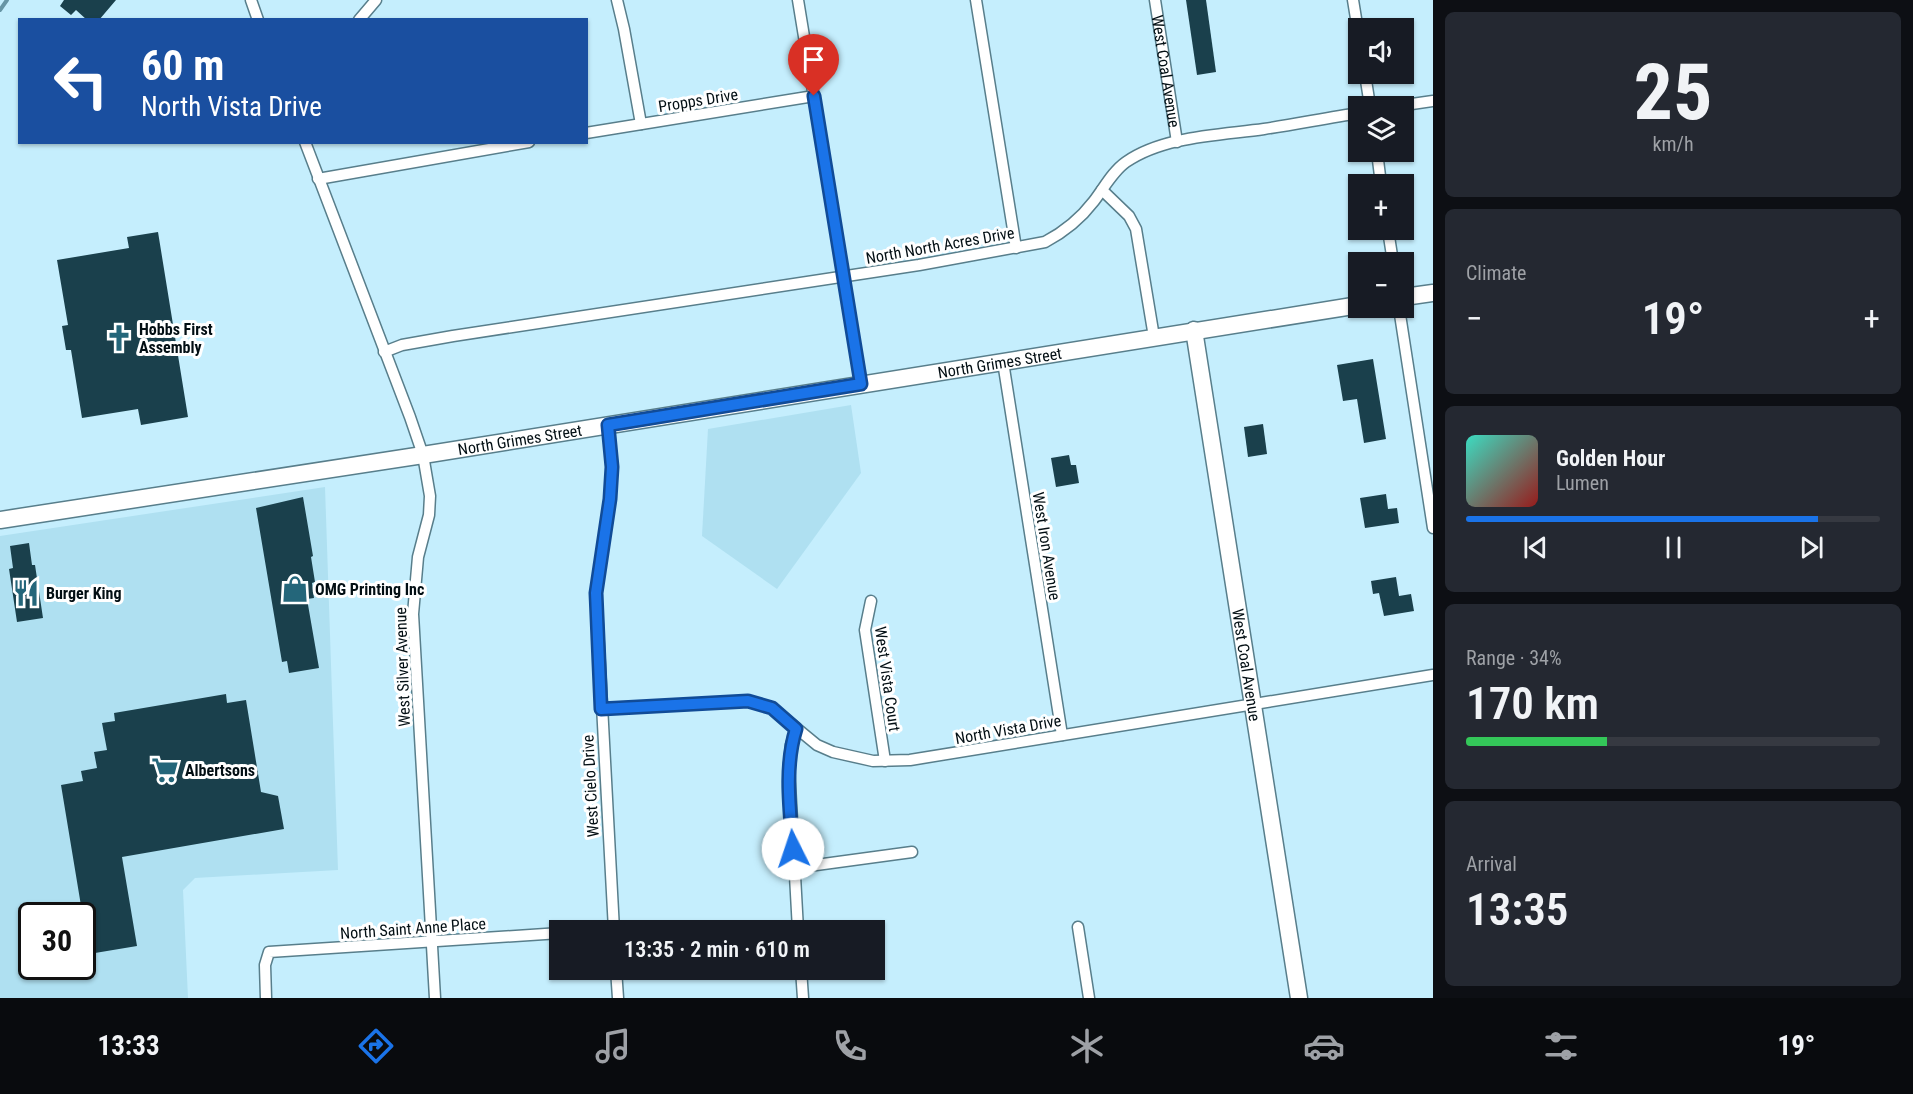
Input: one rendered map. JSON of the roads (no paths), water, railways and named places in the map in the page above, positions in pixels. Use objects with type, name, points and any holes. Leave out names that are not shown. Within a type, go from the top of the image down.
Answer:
[{"type":"main road","points":[[1414,296],[1433,293]]},
{"type":"main road","name":"North Grimes Street","points":[[0,520],[423,455],[1348,307]]},
{"type":"main road","name":"West Coal Avenue","points":[[1194,330],[1299,998]]},
{"type":"street","points":[[251,0],[257,18]]},
{"type":"street","points":[[361,18],[376,0]]},
{"type":"street","points":[[617,0],[641,124]]},
{"type":"street","points":[[798,0],[861,384]]},
{"type":"street","points":[[976,0],[1016,248]]},
{"type":"street","name":"West Coal Avenue","points":[[1155,0],[1177,142]]},
{"type":"street","points":[[1353,0],[1356,18]]},
{"type":"street","name":"Propps Drive","points":[[588,133],[814,96]]},
{"type":"street","points":[[1414,104],[1433,101]]},
{"type":"street","name":"North North Acres Drive","points":[[384,352],[402,345],[443,338],[843,277],[1045,242],[1059,235],[1094,202],[1124,163],[1140,153],[1177,142],[1348,115]]},
{"type":"street","name":"West Silver Avenue","points":[[306,144],[423,455],[430,496],[418,557],[413,614],[435,998]]},
{"type":"street","points":[[318,179],[518,144]]},
{"type":"street","points":[[1102,190],[1130,216],[1136,229],[1154,337]]},
{"type":"street","points":[[1401,318],[1433,528]]},
{"type":"street","name":"West Iron Avenue","points":[[1003,362],[1062,735]]},
{"type":"street","name":"West Cielo Drive","points":[[608,425],[612,467],[610,499],[596,593],[613,920]]},
{"type":"street","name":"West Vista Court","points":[[871,601],[865,630],[885,761]]},
{"type":"street","name":"North Vista Drive","points":[[601,709],[748,701],[772,708],[796,729],[833,752],[873,761],[910,760],[1433,675]]},
{"type":"street","points":[[796,729],[791,745],[789,766],[797,920]]},
{"type":"street","points":[[794,868],[912,852]]},
{"type":"street","points":[[1078,927],[1089,998]]},
{"type":"street","name":"North Saint Anne Place","points":[[266,998],[265,965],[269,952],[549,934]]},
{"type":"street","points":[[617,980],[618,998]]},
{"type":"street","points":[[802,980],[803,998]]},
{"type":"waterway","points":[[0,10],[7,0]]},
{"type":"place","name":"Hobbs First Assembly","points":[[119,338]]},
{"type":"place","name":"OMG Printing Inc","points":[[295,589]]},
{"type":"place","name":"Burger King","points":[[26,593]]},
{"type":"place","name":"Albertsons","points":[[165,770]]}]
